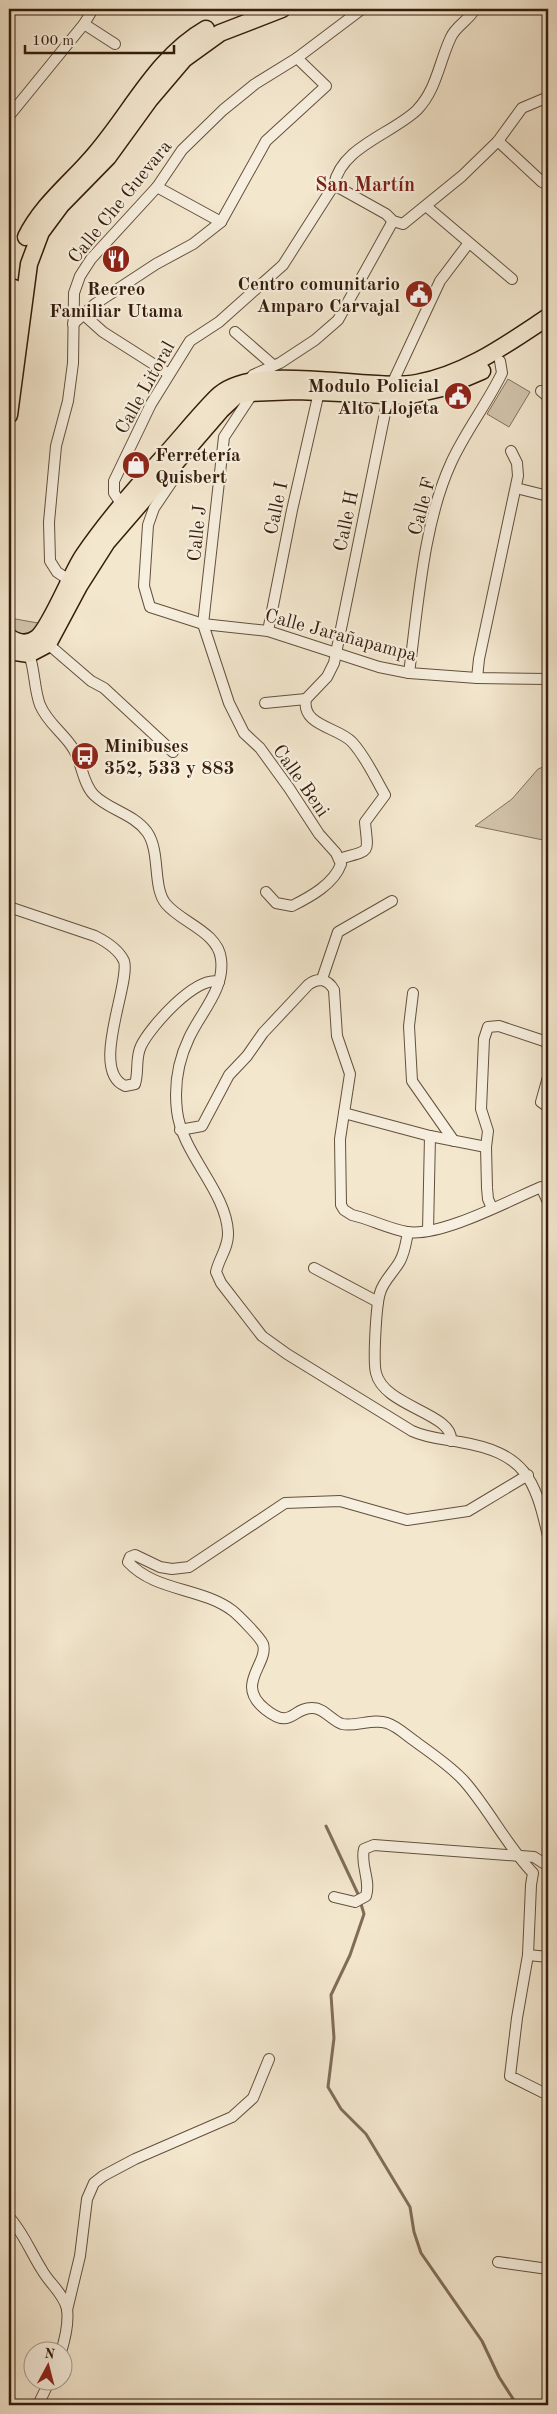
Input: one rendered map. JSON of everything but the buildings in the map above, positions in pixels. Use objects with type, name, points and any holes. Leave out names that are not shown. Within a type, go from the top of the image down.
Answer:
[{"type":"main road","points":[[9,328],[18,263],[30,241],[41,210],[95,154],[119,133],[170,56],[198,33],[243,16],[282,9]]},
{"type":"main road","points":[[9,415],[29,264],[30,241]]},
{"type":"main road","points":[[497,356],[548,317]]},
{"type":"main road","points":[[249,387],[319,392],[391,391],[442,377],[497,356],[548,330]]},
{"type":"main road","points":[[9,651],[48,644],[74,583],[97,536],[127,508],[161,469],[229,401],[249,387],[305,380],[391,391]]},
{"type":"main road","points":[[28,648],[40,634],[74,583]]},
{"type":"main road","points":[[9,637],[28,648]]},
{"type":"street","points":[[9,116],[84,24],[93,9]]},
{"type":"street","name":"Calle Che Guevara","points":[[74,583],[57,572],[50,561],[49,522],[56,446],[68,401],[73,363],[74,293],[91,259],[157,187],[182,150],[223,110],[255,84],[297,58],[362,9]]},
{"type":"street","name":"Calle Litoral","points":[[127,508],[114,493],[114,481],[151,404],[190,341],[218,322],[290,257],[334,184],[337,171],[364,146],[401,124],[418,108],[435,82],[451,35],[471,17],[475,9]]},
{"type":"street","points":[[84,24],[115,44]]},
{"type":"street","points":[[73,324],[95,304],[156,264],[193,244],[220,222],[266,141],[326,86],[297,58]]},
{"type":"street","points":[[334,184],[386,214],[393,221],[403,224],[462,176],[498,141],[522,108],[548,97]]},
{"type":"street","points":[[498,141],[542,182],[548,185]]},
{"type":"street","points":[[157,187],[220,222]]},
{"type":"street","points":[[426,206],[468,244],[512,279]]},
{"type":"street","points":[[249,387],[253,375],[280,363],[315,340],[338,320],[393,221]]},
{"type":"street","name":"Calle H","points":[[306,699],[327,677],[335,653],[391,391],[440,281],[468,244]]},
{"type":"street","points":[[84,315],[103,332],[169,374]]},
{"type":"street","points":[[234,332],[273,365]]},
{"type":"street","name":"Calle F","points":[[409,673],[424,561],[434,515],[451,463],[502,373],[497,356]]},
{"type":"street","name":"Calle J","points":[[203,624],[224,437],[235,416],[249,399],[249,387]]},
{"type":"street","name":"Calle I","points":[[268,631],[292,510],[319,392]]},
{"type":"street","points":[[477,678],[479,658],[516,488],[517,463],[511,450]]},
{"type":"street","name":"Calle Jarañapampa","points":[[161,469],[172,475],[173,480],[151,513],[144,586],[150,607],[203,624],[268,631],[335,653],[409,673],[477,678],[548,679]]},
{"type":"street","points":[[516,488],[548,496]]},
{"type":"street","name":"Calle Beni","points":[[203,624],[229,703],[244,733],[260,748],[290,788],[319,834],[339,859]]},
{"type":"street","points":[[48,644],[91,681],[104,688],[173,752]]},
{"type":"street","points":[[28,648],[40,704],[48,720],[74,750],[89,788],[103,802],[138,824],[151,839],[161,893],[165,904],[198,928],[219,948],[222,971],[219,982],[214,995],[188,1038],[176,1076],[175,1092],[180,1130],[225,1218],[227,1241],[217,1268],[217,1277],[262,1336],[287,1354],[412,1431],[425,1437],[492,1450],[505,1457],[528,1475],[540,1500],[548,1536]]},
{"type":"street","points":[[265,703],[306,699],[305,708],[307,714],[317,723],[352,741],[385,795],[365,822],[369,843],[367,848],[360,853],[339,859],[340,867],[328,882],[292,906],[276,903],[266,892]]},
{"type":"street","points":[[322,979],[338,932],[392,901]]},
{"type":"street","points":[[9,907],[95,936],[107,942],[124,960],[124,971],[114,1016],[111,1054],[115,1076],[122,1085],[129,1087],[135,1084],[141,1047],[156,1024],[187,994],[202,984],[212,980],[219,982]]},
{"type":"street","points":[[180,1130],[202,1126],[229,1075],[247,1056],[263,1033],[308,985],[314,980],[322,979],[331,984],[334,990],[339,1046],[350,1067],[340,1140],[341,1205],[344,1210],[352,1215],[408,1232],[428,1231],[448,1226],[541,1187],[548,1202]]},
{"type":"street","points":[[413,993],[409,1026],[412,1081],[454,1141]]},
{"type":"street","points":[[492,1208],[488,1199],[486,1147],[488,1131],[481,1109],[484,1039],[488,1027],[499,1026],[544,1040],[548,1045]]},
{"type":"street","points":[[548,1077],[541,1102],[548,1107]]},
{"type":"street","points":[[344,1113],[430,1136],[486,1147]]},
{"type":"street","points":[[428,1231],[430,1136]]},
{"type":"street","points":[[408,1232],[403,1255],[384,1283],[378,1302],[375,1369],[379,1382],[394,1396],[446,1425],[450,1431],[451,1441]]},
{"type":"street","points":[[314,1268],[378,1302]]},
{"type":"street","points":[[528,1475],[468,1510],[408,1520],[340,1501],[285,1503],[189,1567],[172,1569],[160,1567],[135,1555],[130,1557],[128,1562],[155,1582],[203,1595],[235,1612],[263,1646],[263,1658],[255,1669],[252,1681],[256,1699],[263,1708],[276,1717],[292,1717],[308,1708],[316,1708],[342,1724],[387,1723],[433,1754],[464,1781],[504,1833],[516,1855],[533,1873],[528,1955],[516,2018],[510,2076],[548,2095]]},
{"type":"street","points":[[334,1897],[355,1902],[366,1896],[368,1888],[362,1856],[364,1849],[374,1845],[534,1857],[548,1866]]},
{"type":"street","points":[[528,1955],[548,1958]]},
{"type":"street","points":[[65,2342],[67,2310],[80,2256],[87,2199],[94,2183],[103,2176],[135,2160],[232,2116],[253,2098],[269,2059]]},
{"type":"street","points":[[9,2217],[16,2224],[42,2271],[63,2298],[67,2310]]},
{"type":"street","points":[[498,2262],[548,2269]]},
{"type":"street","points":[[38,2405],[44,2392]]},
{"type":"shaded area","points":[[508,379],[530,392],[509,427],[487,414]]},
{"type":"shaded area","points":[[10,618],[38,623],[34,630],[28,633],[19,633],[11,628]]},
{"type":"shaded area","points":[[548,765],[548,841],[475,826],[512,799],[538,769]]},
{"type":"waterway","points":[[326,1826],[358,1894],[364,1914],[350,1955],[331,1995],[334,2038],[328,2087],[341,2109],[366,2134],[410,2207],[414,2232],[421,2253],[482,2341],[499,2377],[517,2405]]},
{"type":"place","name":"Recreo Familiar Utama","points":[[116,259]]},
{"type":"place","name":"Centro comunitario Amparo Carvajal","points":[[419,294]]},
{"type":"place","name":"Modulo Policial Alto Llojeta","points":[[458,396]]},
{"type":"place","name":"Ferretería Quisbert","points":[[136,465]]},
{"type":"place","name":"Minibuses 352, 533 y 883","points":[[85,756]]},
{"type":"district","name":"San Martín","points":[[365,184]]}]
